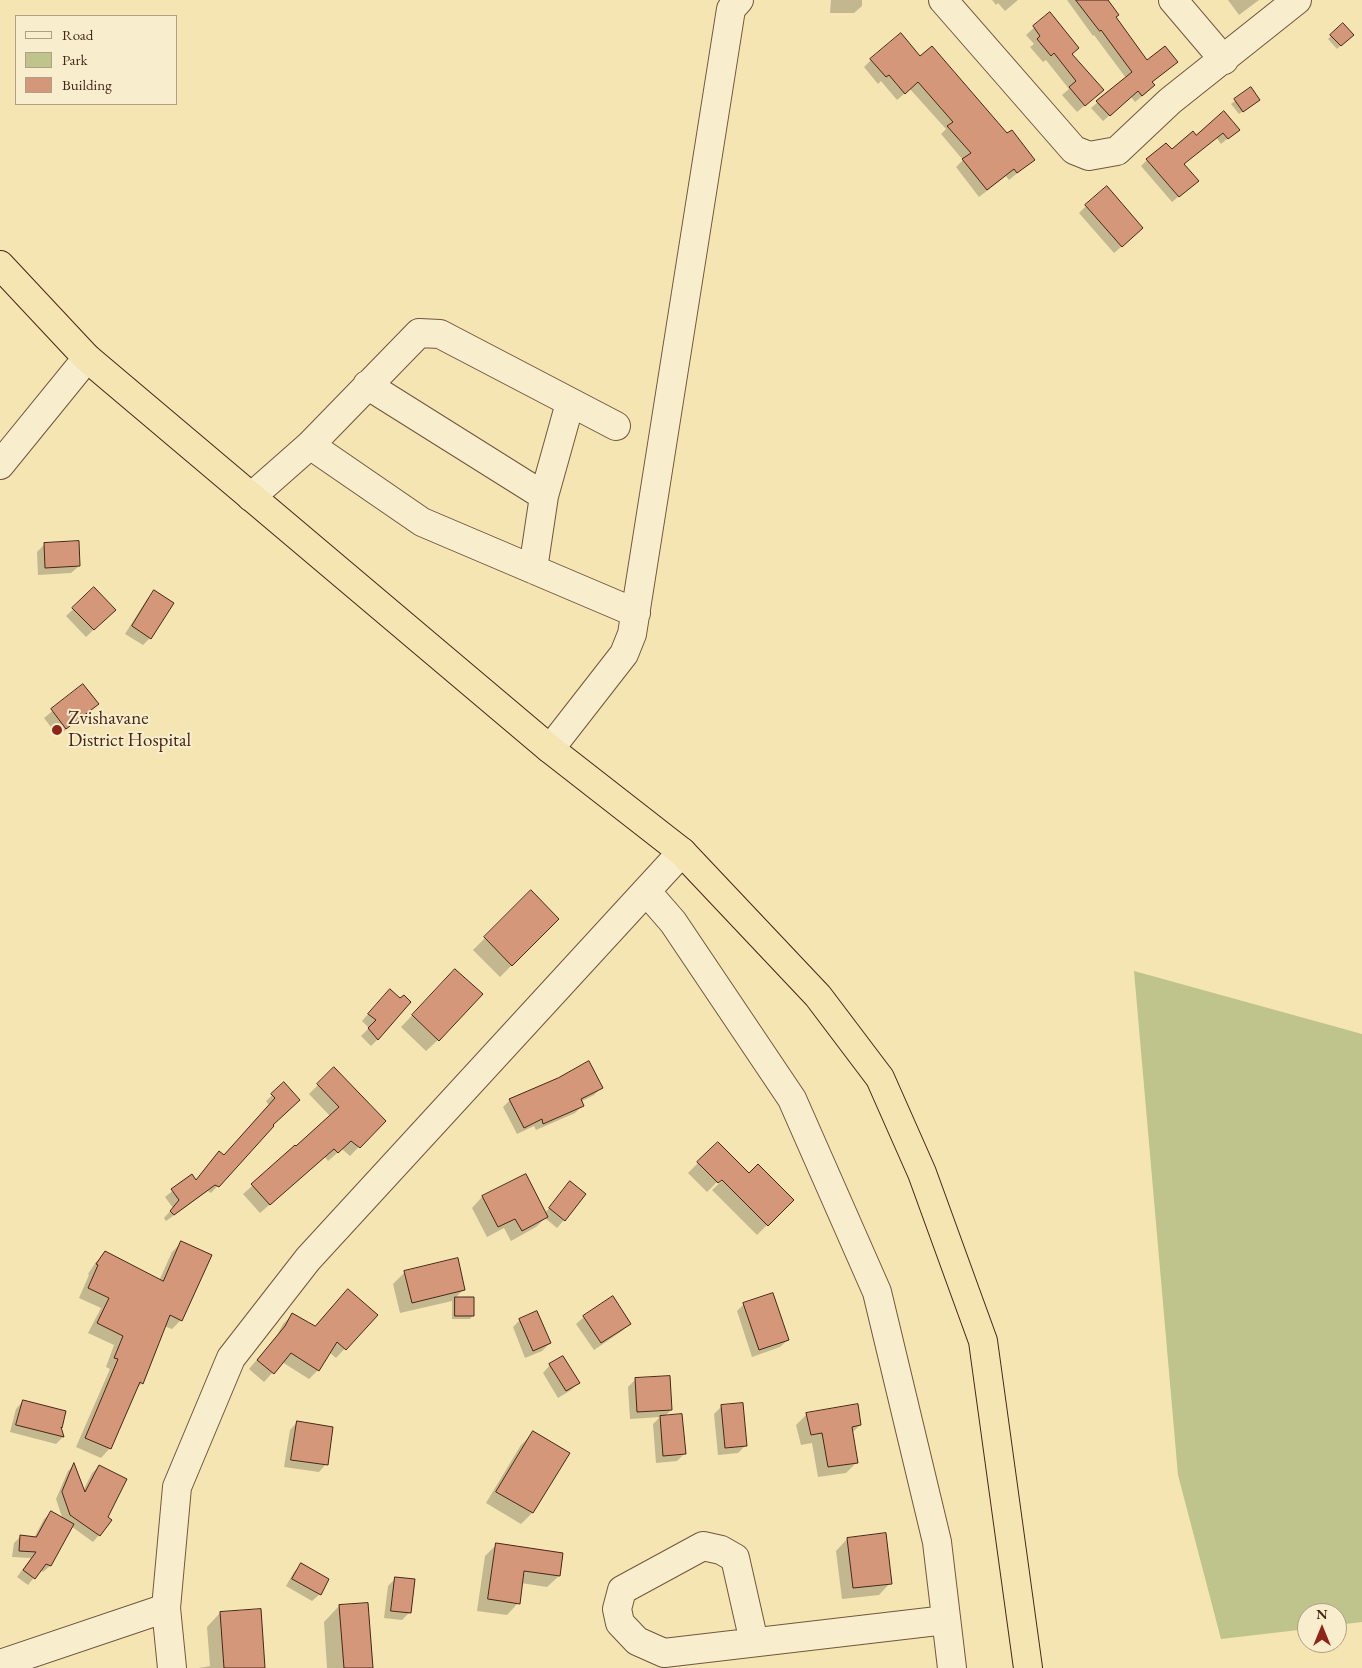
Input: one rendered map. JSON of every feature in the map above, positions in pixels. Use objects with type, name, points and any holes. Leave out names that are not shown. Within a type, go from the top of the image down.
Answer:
[{"type":"highway","points":[[0,265],[87,358],[550,749],[682,852],[818,996],[880,1078],[922,1173],[983,1340],[1028,1668]]},
{"type":"street","points":[[943,0],[1074,150],[1089,156],[1117,150],[1170,101],[1298,0]]},
{"type":"street","points":[[1173,0],[1224,60]]},
{"type":"street","points":[[550,749],[624,654],[632,634],[731,3]]},
{"type":"street","points":[[251,497],[310,445],[418,333],[440,334],[616,426]]},
{"type":"street","points":[[0,465],[87,358]]},
{"type":"street","points":[[367,385],[544,496]]},
{"type":"street","points":[[533,569],[544,496],[570,403]]},
{"type":"street","points":[[310,445],[422,522],[636,613]]},
{"type":"street","points":[[172,1668],[166,1608],[177,1487],[231,1358],[308,1259],[682,852]]},
{"type":"street","points":[[646,891],[674,922],[792,1099],[877,1292],[937,1542],[952,1668]]},
{"type":"street","points":[[754,1642],[735,1558],[721,1550],[703,1546],[622,1590],[617,1609],[620,1623],[638,1641],[664,1653],[946,1620]]},
{"type":"street","points":[[0,1664],[166,1608]]},
{"type":"green space","points":[[1134,971],[1362,1034],[1362,1622],[1347,1624],[1347,1603],[1297,1603],[1297,1630],[1221,1639],[1178,1475]]},
{"type":"building","points":[[1076,0],[1108,0],[1119,15],[1116,17],[1147,60],[1165,46],[1178,62],[1152,82],[1155,85],[1142,96],[1138,91],[1110,116],[1096,101],[1132,72]]},
{"type":"building","points":[[1050,12],[1079,48],[1072,54],[1104,90],[1085,106],[1069,87],[1076,81],[1054,53],[1051,56],[1037,39],[1040,36],[1033,26]]},
{"type":"building","points":[[1343,23],[1354,35],[1341,46],[1330,35]]},
{"type":"building","points":[[901,33],[920,56],[932,46],[1007,133],[1012,130],[1035,160],[1017,173],[1014,169],[987,190],[962,159],[971,153],[947,126],[953,122],[918,82],[905,94],[889,75],[886,77],[870,59]]},
{"type":"building","points":[[1251,87],[1260,100],[1243,112],[1234,99]]},
{"type":"building","points":[[1224,111],[1240,130],[1228,139],[1223,133],[1184,164],[1199,181],[1179,197],[1146,159],[1166,143],[1172,149],[1193,131],[1196,135]]},
{"type":"building","points":[[1107,186],[1143,228],[1122,247],[1085,205]]},
{"type":"building","points":[[79,541],[80,566],[45,568],[44,543]]},
{"type":"building","points":[[94,587],[116,610],[94,630],[72,608]]},
{"type":"building","points":[[154,590],[174,603],[151,639],[132,626]]},
{"type":"building","points":[[83,684],[99,704],[66,729],[51,709]]},
{"type":"building","points":[[531,890],[559,919],[512,966],[484,937]]},
{"type":"building","points":[[455,969],[483,994],[439,1041],[412,1015]]},
{"type":"building","points":[[390,989],[400,998],[404,995],[411,1002],[378,1040],[368,1028],[376,1020],[368,1014]]},
{"type":"building","points":[[589,1061],[603,1088],[581,1099],[584,1106],[543,1124],[542,1119],[524,1128],[509,1099],[558,1078]]},
{"type":"building","points":[[334,1067],[386,1121],[360,1148],[351,1141],[338,1153],[334,1149],[270,1205],[251,1184],[339,1107],[317,1084]]},
{"type":"building","points":[[284,1082],[300,1100],[273,1125],[219,1187],[215,1185],[174,1215],[170,1211],[179,1200],[171,1189],[192,1174],[196,1180],[219,1151],[224,1155],[275,1098],[271,1094]]},
{"type":"building","points":[[718,1142],[749,1173],[758,1164],[794,1200],[768,1226],[722,1180],[718,1183],[697,1162]]},
{"type":"building","points":[[526,1174],[548,1217],[522,1231],[515,1219],[498,1227],[482,1196]]},
{"type":"building","points":[[570,1181],[586,1194],[565,1221],[549,1208]]},
{"type":"building","points":[[181,1241],[212,1255],[182,1321],[170,1315],[143,1384],[140,1382],[111,1449],[85,1438],[118,1359],[114,1358],[123,1336],[97,1323],[109,1298],[88,1288],[98,1265],[96,1264],[105,1251],[163,1281]]},
{"type":"building","points":[[458,1258],[465,1290],[412,1303],[404,1271]]},
{"type":"building","points":[[348,1289],[378,1315],[346,1350],[337,1342],[319,1371],[291,1353],[274,1374],[257,1360],[285,1326],[292,1313],[315,1326]]},
{"type":"building","points":[[773,1293],[789,1340],[759,1350],[743,1303]]},
{"type":"building","points":[[613,1296],[631,1324],[601,1343],[583,1316]]},
{"type":"building","points":[[455,1297],[474,1297],[474,1316],[455,1316]]},
{"type":"building","points":[[537,1311],[551,1343],[533,1351],[519,1319]]},
{"type":"building","points":[[563,1356],[580,1383],[566,1391],[549,1364]]},
{"type":"building","points":[[670,1376],[672,1410],[637,1412],[635,1378]]},
{"type":"building","points":[[23,1400],[66,1411],[61,1427],[64,1437],[16,1425]]},
{"type":"building","points":[[743,1403],[747,1446],[725,1448],[721,1405]]},
{"type":"building","points":[[858,1404],[861,1425],[852,1427],[858,1463],[828,1467],[822,1433],[811,1435],[806,1413]]},
{"type":"building","points":[[682,1414],[686,1454],[663,1456],[660,1416]]},
{"type":"building","points":[[297,1421],[333,1427],[328,1465],[291,1460]]},
{"type":"building","points":[[533,1431],[570,1453],[533,1513],[496,1492]]},
{"type":"building","points":[[74,1463],[85,1492],[99,1465],[127,1479],[108,1517],[112,1520],[100,1536],[70,1515],[62,1492]]},
{"type":"building","points":[[51,1511],[74,1524],[51,1566],[46,1564],[35,1579],[23,1570],[36,1552],[19,1551],[20,1535],[36,1537]]},
{"type":"building","points":[[886,1533],[892,1584],[853,1588],[847,1538]]},
{"type":"building","points":[[496,1543],[563,1553],[560,1576],[524,1571],[520,1604],[488,1599]]},
{"type":"building","points":[[301,1563],[329,1579],[321,1595],[292,1579]]},
{"type":"building","points":[[395,1577],[415,1579],[411,1613],[391,1611]]},
{"type":"building","points":[[368,1603],[373,1668],[344,1668],[339,1605]]},
{"type":"building","points":[[261,1609],[265,1668],[224,1668],[220,1612]]},
{"type":"place","name":"Zvishavane District Hospital","points":[[57,730]]}]
